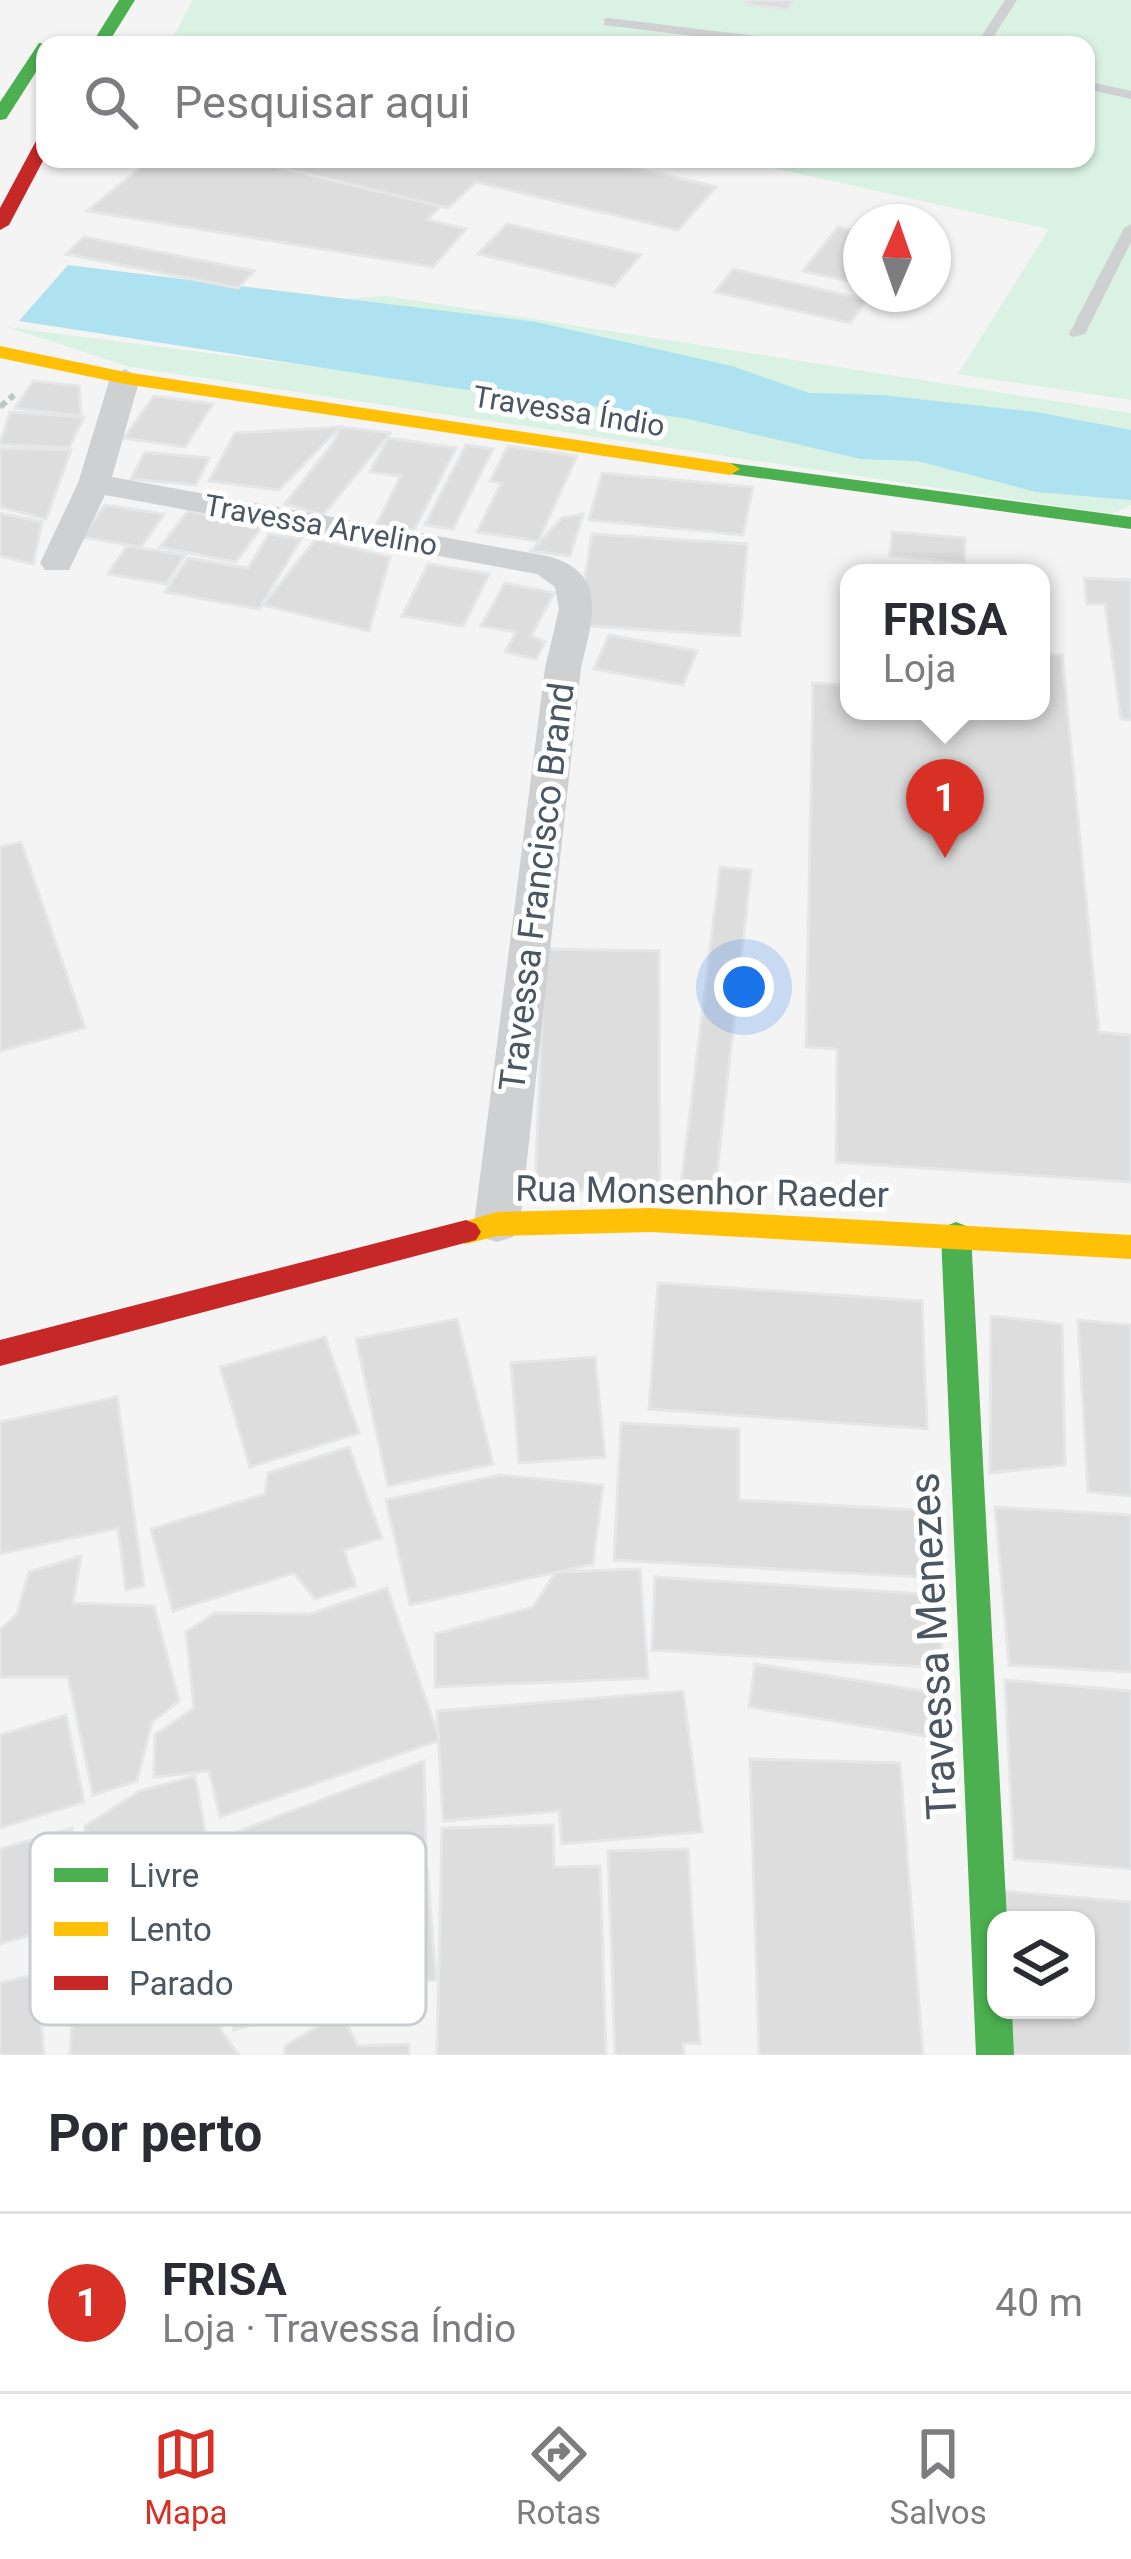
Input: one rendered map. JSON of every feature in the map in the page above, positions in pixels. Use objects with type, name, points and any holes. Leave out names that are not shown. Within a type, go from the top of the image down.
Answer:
[{"type":"main road","points":[[105,36],[128,0]]},
{"type":"main road","points":[[0,115],[36,60]]},
{"type":"main road","points":[[0,225],[36,157]]},
{"type":"main road","name":"Travessa Índio","points":[[0,352],[125,378],[930,499],[1131,523]]},
{"type":"main road","name":"Rua Monsenhor Raeder","points":[[0,1353],[497,1224],[652,1220],[1131,1247]]},
{"type":"main road","name":"Travessa Menezes","points":[[956,1234],[995,2055]]},
{"type":"street","points":[[57,563],[94,483],[125,378]]},
{"type":"street","name":"Travessa Arvelino","points":[[94,483],[547,566]]},
{"type":"street","name":"Travessa Francisco Brand","points":[[497,1224],[563,668],[579,594],[573,580],[547,566]]},
{"type":"lane","points":[[988,36],[1011,0]]},
{"type":"lane","points":[[608,22],[723,36]]},
{"type":"lane","points":[[1095,88],[1131,95]]},
{"type":"lane","points":[[1077,334],[1131,228]]},
{"type":"green space","points":[[193,0],[1131,0],[1131,400],[958,374],[1049,229],[774,168],[1095,168],[1095,36],[174,35]]},
{"type":"green space","points":[[387,296],[1131,413],[1131,451],[304,302]]},
{"type":"green space","points":[[7,327],[1131,473],[1131,505],[1112,514],[130,367]]},
{"type":"water","points":[[68,265],[536,322],[732,366],[809,393],[881,395],[1036,412],[1131,430],[1131,500],[1036,492],[917,461],[861,459],[684,418],[19,321]]},
{"type":"building","points":[[748,0],[794,0],[787,10],[745,4]]},
{"type":"building","points":[[140,168],[283,168],[441,206],[427,220],[466,229],[433,267],[87,211]]},
{"type":"building","points":[[282,168],[635,168],[716,187],[678,230],[476,182],[448,208]]},
{"type":"building","points":[[507,224],[641,255],[614,286],[478,254]]},
{"type":"building","points":[[838,227],[843,228],[843,280],[803,271]]},
{"type":"building","points":[[84,237],[254,271],[238,288],[66,254]]},
{"type":"building","points":[[733,269],[843,294],[843,312],[858,312],[850,323],[715,292]]},
{"type":"building","points":[[33,381],[79,386],[81,416],[15,408]]},
{"type":"building","points":[[154,396],[213,404],[185,447],[124,438]]},
{"type":"building","points":[[10,412],[84,417],[69,448],[0,444]]},
{"type":"building","points":[[340,427],[279,490],[209,481],[235,433]]},
{"type":"building","points":[[340,427],[390,433],[323,515],[285,504],[333,443]]},
{"type":"building","points":[[388,438],[456,448],[414,530],[376,525],[401,476],[370,472]]},
{"type":"building","points":[[466,445],[493,449],[453,529],[425,525]]},
{"type":"building","points":[[508,446],[577,456],[538,541],[477,532],[501,483],[490,481]]},
{"type":"building","points":[[0,448],[71,450],[46,519],[0,507]]},
{"type":"building","points":[[145,452],[209,458],[196,485],[131,479]]},
{"type":"building","points":[[602,473],[753,487],[743,535],[589,520]]},
{"type":"building","points":[[105,505],[164,514],[141,547],[82,537]]},
{"type":"building","points":[[188,511],[263,525],[236,562],[160,547]]},
{"type":"building","points":[[0,513],[42,522],[33,564],[0,556]]},
{"type":"building","points":[[583,514],[570,556],[531,551],[562,518]]},
{"type":"building","points":[[892,532],[965,538],[964,562],[890,556]]},
{"type":"building","points":[[269,534],[301,539],[259,609],[165,592],[188,558],[248,568]]},
{"type":"building","points":[[592,534],[747,544],[740,636],[577,625]]},
{"type":"building","points":[[316,539],[390,557],[369,631],[263,605]]},
{"type":"building","points":[[127,546],[185,555],[166,584],[108,574]]},
{"type":"building","points":[[428,564],[489,574],[463,626],[402,616]]},
{"type":"building","points":[[1084,578],[1131,580],[1131,720],[1121,719],[1105,604],[1087,604]]},
{"type":"building","points":[[505,583],[554,593],[531,636],[545,642],[536,659],[505,652],[516,632],[481,626]]},
{"type":"building","points":[[609,635],[697,651],[683,685],[594,669]]},
{"type":"building","points":[[1050,654],[1062,655],[1099,1032],[1131,1035],[1131,1182],[836,1162],[837,1049],[806,1047],[813,683],[840,684],[840,720],[1050,720]]},
{"type":"building","points":[[21,842],[85,1028],[0,1051],[0,847]]},
{"type":"building","points":[[720,867],[751,870],[715,1190],[681,1186]]},
{"type":"building","points":[[545,949],[659,951],[660,1192],[535,1190]]},
{"type":"building","points":[[658,1283],[922,1301],[927,1429],[649,1409]]},
{"type":"building","points":[[991,1316],[1062,1324],[1065,1465],[990,1473]]},
{"type":"building","points":[[457,1319],[493,1464],[388,1486],[356,1339]]},
{"type":"building","points":[[1078,1320],[1131,1325],[1131,1496],[1088,1492]]},
{"type":"building","points":[[325,1337],[359,1433],[250,1467],[220,1367]]},
{"type":"building","points":[[595,1357],[605,1457],[519,1463],[511,1363]]},
{"type":"building","points":[[117,1397],[144,1586],[126,1590],[118,1528],[0,1554],[0,1422]]},
{"type":"building","points":[[621,1423],[739,1429],[739,1500],[916,1510],[920,1577],[614,1560]]},
{"type":"building","points":[[349,1447],[382,1538],[344,1550],[356,1586],[315,1599],[294,1573],[173,1611],[151,1529],[265,1494],[268,1473]]},
{"type":"building","points":[[500,1475],[603,1485],[593,1564],[410,1605],[386,1500]]},
{"type":"building","points":[[995,1507],[1131,1515],[1131,1672],[1009,1665]]},
{"type":"building","points":[[81,1556],[73,1603],[154,1606],[179,1701],[152,1722],[137,1781],[93,1795],[68,1677],[0,1677],[0,1630],[17,1614],[29,1572]]},
{"type":"building","points":[[640,1569],[648,1678],[435,1687],[435,1634],[533,1607],[556,1572]]},
{"type":"building","points":[[655,1577],[939,1595],[942,1668],[652,1650]]},
{"type":"building","points":[[387,1588],[440,1740],[220,1817],[209,1771],[154,1777],[155,1735],[194,1708],[186,1632],[215,1613],[310,1614]]},
{"type":"building","points":[[755,1664],[929,1692],[925,1736],[749,1707]]},
{"type":"building","points":[[1005,1680],[1131,1691],[1131,1869],[1014,1859]]},
{"type":"building","points":[[683,1691],[702,1832],[562,1844],[559,1811],[443,1821],[437,1711]]},
{"type":"building","points":[[66,1715],[84,1802],[0,1828],[0,1735]]},
{"type":"building","points":[[750,1759],[900,1763],[923,2055],[759,2055]]},
{"type":"building","points":[[424,1761],[426,1833],[234,1833]]},
{"type":"building","points":[[195,1776],[206,1833],[85,1833],[85,1826],[140,1791]]},
{"type":"building","points":[[553,1825],[554,1867],[600,1866],[606,2055],[437,2055],[442,1828]]},
{"type":"building","points":[[30,1840],[30,1935],[0,1944],[0,1849]]},
{"type":"building","points":[[688,1849],[700,2044],[683,2043],[684,2055],[615,2055],[608,1851]]},
{"type":"building","points":[[426,1868],[436,1980],[426,1981]]},
{"type":"building","points":[[1002,1891],[1131,1902],[1131,2055],[1009,2055],[1007,2019],[1095,2019],[1095,1911],[1003,1911]]},
{"type":"building","points":[[30,1976],[30,2025],[41,2025],[44,2055],[0,2055],[0,1983]]},
{"type":"building","points":[[72,2025],[220,2025],[239,2055],[70,2055]]},
{"type":"building","points":[[321,2025],[347,2025],[358,2046],[409,2044],[409,2055],[285,2055],[285,2046]]},
{"type":"traffic: fast","points":[[105,36],[127,0]]},
{"type":"traffic: fast","points":[[0,115],[36,60]]},
{"type":"traffic: fast","points":[[730,469],[1131,523]]},
{"type":"traffic: fast","points":[[956,1234],[995,2055]]},
{"type":"traffic: slow","points":[[0,352],[125,378],[730,469]]},
{"type":"traffic: slow","points":[[466,1232],[497,1224],[651,1220],[1131,1247]]},
{"type":"traffic: jam","points":[[0,225],[36,158]]},
{"type":"traffic: jam","points":[[0,1353],[466,1232]]},
{"type":"place","name":"FRISA","points":[[945,858]]}]
